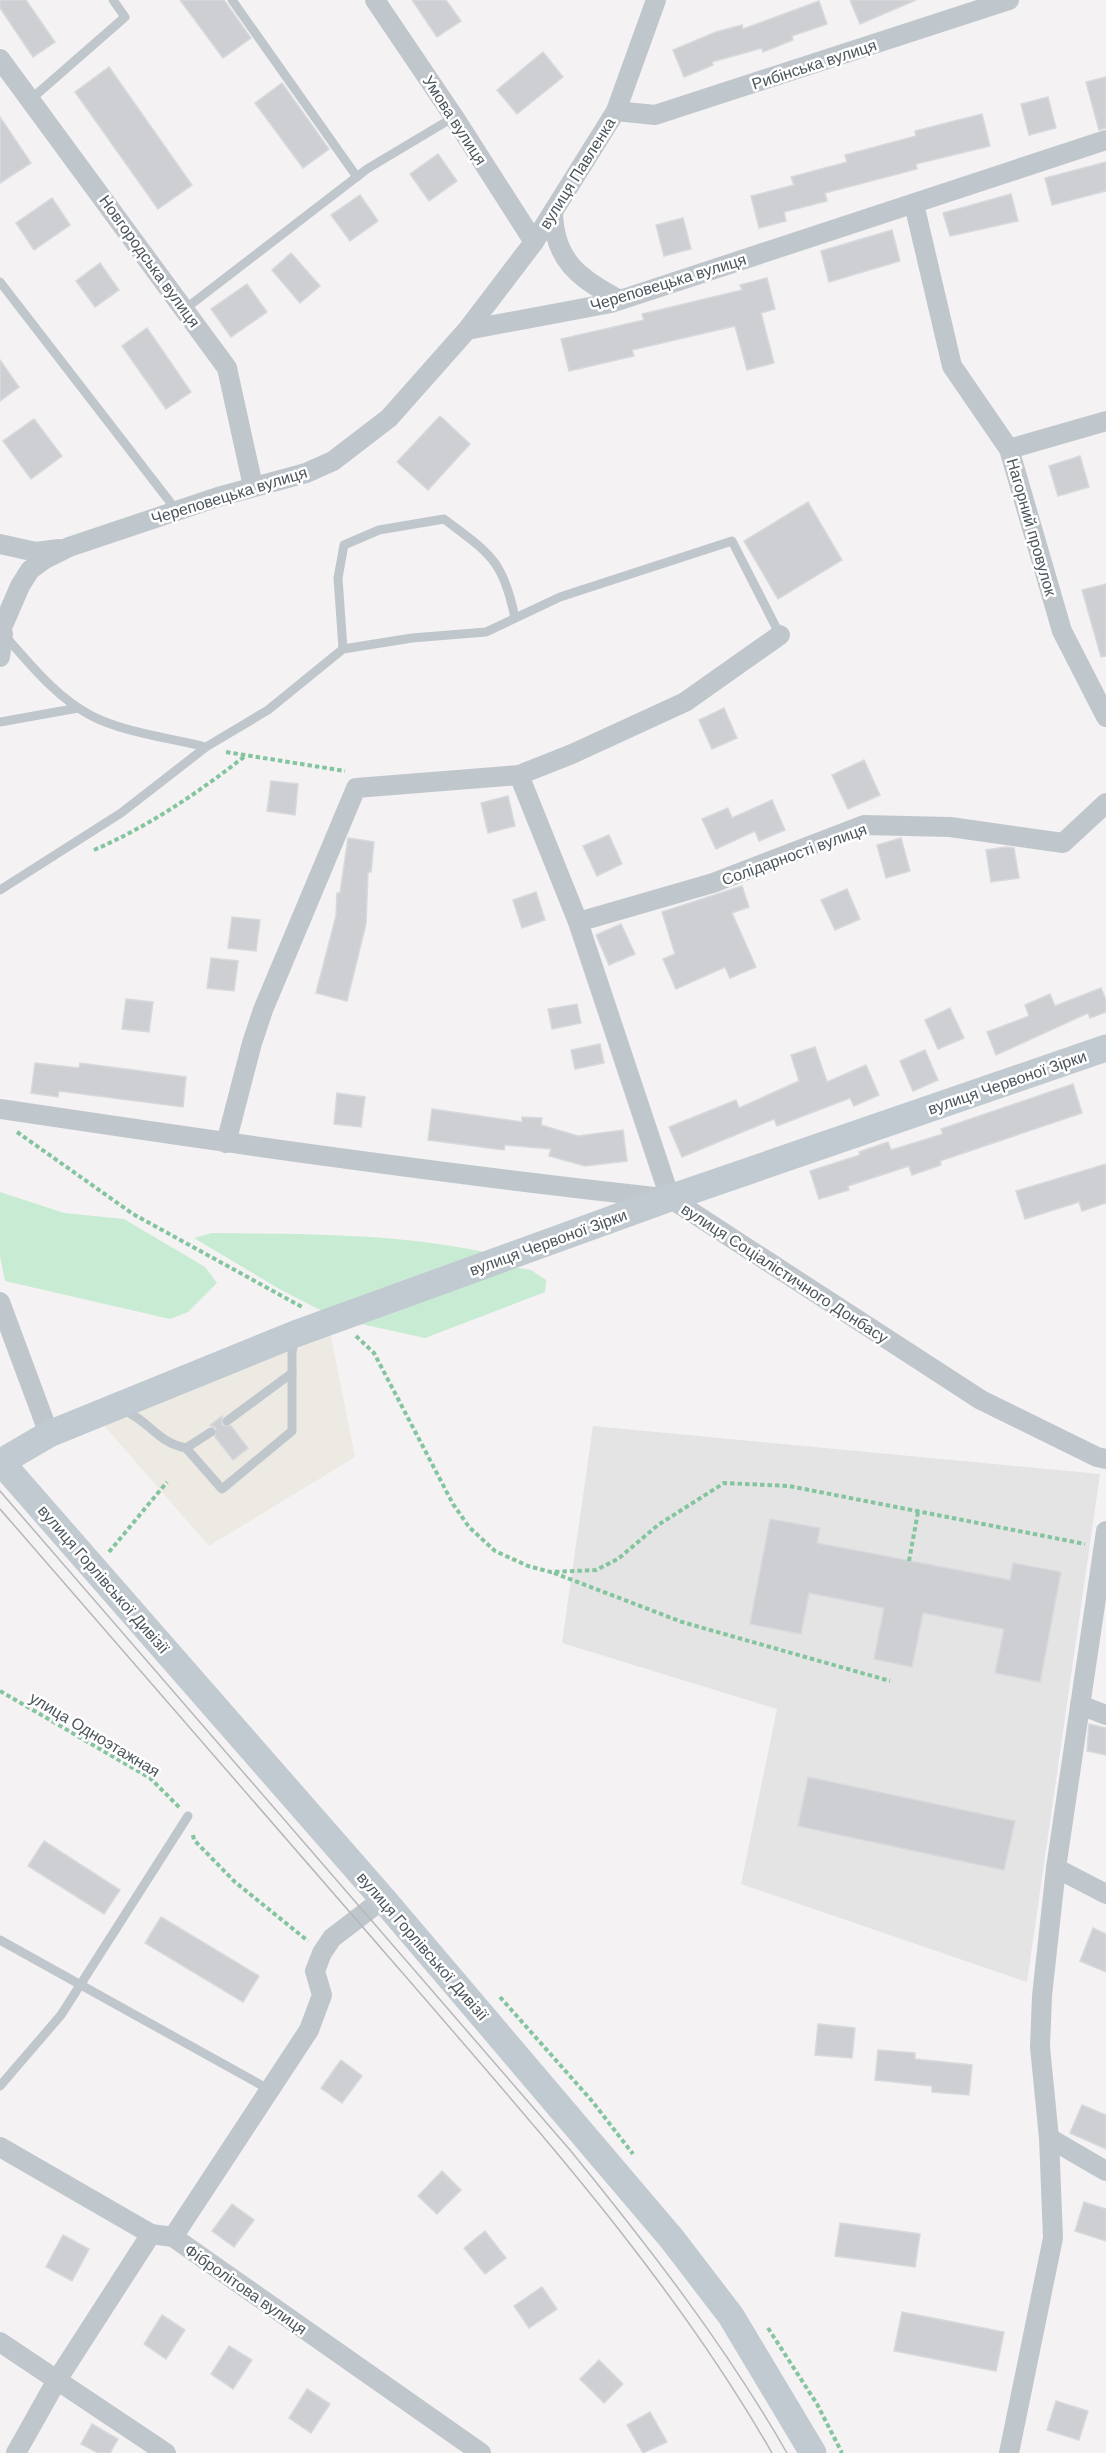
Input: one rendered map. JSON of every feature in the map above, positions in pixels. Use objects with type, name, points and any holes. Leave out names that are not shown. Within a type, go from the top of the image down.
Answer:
[{"type":"main road","name":"вулиця Червоної Зірки","points":[[1,1462],[49,1434],[113,1406],[295,1334],[670,1198],[1106,1048]]},
{"type":"main road","name":"вулиця Горлівської Дивізії","points":[[1,1462],[383,1899],[672,2239],[731,2316],[813,2453]]},
{"type":"street","name":"Умова вулиця","points":[[375,0],[534,242]]},
{"type":"street","name":"вулиця Павленка","points":[[467,330],[534,242],[616,111],[656,0]]},
{"type":"street","name":"Рибінська вулиця","points":[[616,111],[655,115],[1009,0]]},
{"type":"street","name":"Новгородська вулиця","points":[[0,58],[227,368],[253,486]]},
{"type":"street","name":"Череповецька вулиця","points":[[0,657],[2,632],[20,586],[30,570],[69,547],[253,486],[306,473],[333,460],[389,418],[467,330],[620,300],[1106,140]]},
{"type":"street","name":"Нагорний провулок","points":[[914,204],[952,366],[1010,449],[1062,631],[1106,717]]},
{"type":"street","points":[[553,212],[556,244],[567,262],[582,278],[620,300]]},
{"type":"street","points":[[1010,449],[1106,421]]},
{"type":"street","points":[[0,544],[36,552],[69,547]]},
{"type":"street","points":[[226,1143],[263,1010],[356,788],[519,775],[572,754],[684,702],[780,635]]},
{"type":"street","name":"вулиця Соціалістичного Донбасу","points":[[519,775],[578,922],[670,1198],[981,1400],[1097,1457],[1106,1459]]},
{"type":"street","name":"Солідарності вулиця","points":[[578,922],[714,883],[864,825],[950,827],[1063,843],[1106,803]]},
{"type":"street","points":[[0,1108],[226,1143],[546,1185],[670,1198]]},
{"type":"street","points":[[0,1302],[49,1434]]},
{"type":"street","points":[[1009,2453],[1053,2238],[1049,2138],[1040,2047],[1045,1952],[1105,1539]]},
{"type":"street","points":[[1080,1706],[1106,1714]]},
{"type":"street","points":[[1056,1868],[1106,1894]]},
{"type":"street","points":[[173,2237],[309,2031],[318,2012],[322,1995],[315,1971],[322,1953],[332,1938],[383,1899]]},
{"type":"street","points":[[1049,2138],[1106,2171]]},
{"type":"street","name":"Фібролітова вулиця","points":[[0,2147],[151,2234],[173,2237],[481,2453]]},
{"type":"street","points":[[16,2453],[57,2380],[151,2234]]},
{"type":"street","points":[[0,2342],[166,2453]]},
{"type":"lane","points":[[30,100],[125,17],[113,0]]},
{"type":"lane","points":[[232,0],[357,177]]},
{"type":"lane","points":[[186,309],[357,177],[454,117]]},
{"type":"lane","points":[[0,282],[177,511]]},
{"type":"lane","points":[[343,649],[338,578],[344,545],[379,530],[444,519],[491,555],[509,589],[515,618]]},
{"type":"lane","points":[[0,890],[121,813],[206,747],[268,710],[343,649],[412,638],[486,632],[560,597],[732,541],[780,635]]},
{"type":"lane","points":[[2,632],[47,683],[78,708],[92,716],[117,725],[206,747]]},
{"type":"lane","points":[[0,722],[78,708]]},
{"type":"lane","points":[[113,1406],[137,1417],[166,1443],[186,1448],[222,1489],[292,1431],[295,1334]]},
{"type":"lane","points":[[227,1421],[292,1373]]},
{"type":"lane","points":[[186,1448],[211,1432]]},
{"type":"lane","points":[[0,2086],[61,2014],[188,1816]]},
{"type":"lane","points":[[0,1940],[270,2090]]},
{"type":"path","points":[[206,747],[245,756],[346,771]]},
{"type":"path","points":[[85,854],[120,838],[179,805],[245,756]]},
{"type":"path","points":[[9,1127],[134,1214],[357,1336],[374,1353],[453,1504],[469,1527],[495,1551],[528,1566],[551,1572],[682,1622],[890,1681]]},
{"type":"path","points":[[109,1553],[167,1482]]},
{"type":"path","points":[[551,1572],[596,1570],[618,1559],[658,1525],[724,1483],[789,1486],[918,1512],[1105,1539]]},
{"type":"path","points":[[909,1561],[918,1512]]},
{"type":"path","name":"улица Одноэтажная","points":[[0,1691],[150,1778],[188,1816],[194,1840],[235,1882],[322,1953]]},
{"type":"shaded area","points":[[328,1322],[355,1457],[209,1546],[94,1414]]},
{"type":"shaded area","points":[[593,1426],[1100,1474],[1027,1982],[741,1884],[777,1709],[562,1643]]},
{"type":"green space","points":[[0,1192],[64,1213],[124,1219],[205,1267],[217,1283],[188,1312],[170,1319],[5,1281],[0,1256]]},
{"type":"green space","points":[[212,1233],[315,1234],[383,1238],[485,1252],[326,1313],[281,1290],[194,1238]]},
{"type":"green space","points":[[512,1267],[531,1270],[546,1280],[545,1292],[425,1338],[361,1324]]},
{"type":"building","points":[[0,0],[26,0],[55,42],[33,57],[0,8]]},
{"type":"building","points":[[180,0],[224,0],[251,38],[223,58]]},
{"type":"building","points":[[412,0],[446,0],[461,21],[437,37]]},
{"type":"building","points":[[850,0],[916,0],[860,24]]},
{"type":"building","points":[[819,1],[827,24],[792,36],[793,40],[763,52],[762,48],[712,62],[713,65],[684,77],[673,50],[716,32],[742,25],[743,29]]},
{"type":"building","points":[[543,52],[563,77],[517,114],[497,90]]},
{"type":"building","points":[[109,67],[192,185],[158,209],[75,92]]},
{"type":"building","points":[[1106,77],[1106,128],[1099,130],[1086,82]]},
{"type":"building","points":[[282,83],[329,149],[303,168],[255,103]]},
{"type":"building","points":[[1048,97],[1056,128],[1029,135],[1021,104]]},
{"type":"building","points":[[982,114],[990,146],[916,164],[917,169],[825,193],[827,201],[784,212],[786,221],[759,228],[751,196],[794,185],[791,177],[847,162],[845,155],[916,136],[915,131]]},
{"type":"building","points":[[0,117],[31,163],[0,183]]},
{"type":"building","points":[[438,154],[457,181],[429,201],[410,174]]},
{"type":"building","points":[[1106,162],[1106,191],[1052,205],[1045,178]]},
{"type":"building","points":[[1011,194],[1018,221],[950,236],[943,213]]},
{"type":"building","points":[[360,195],[378,221],[350,241],[331,215]]},
{"type":"building","points":[[52,198],[70,225],[34,250],[16,223]]},
{"type":"building","points":[[683,218],[691,249],[664,256],[656,225]]},
{"type":"building","points":[[892,230],[900,261],[829,282],[821,251]]},
{"type":"building","points":[[291,253],[320,286],[300,303],[272,270]]},
{"type":"building","points":[[100,263],[119,290],[95,307],[76,281]]},
{"type":"building","points":[[767,278],[775,309],[761,313],[774,363],[747,370],[735,326],[632,350],[634,356],[569,371],[561,339],[644,320],[642,314],[742,290],[740,285]]},
{"type":"building","points":[[247,284],[267,312],[231,337],[211,309]]},
{"type":"building","points":[[147,328],[191,392],[166,409],[122,346]]},
{"type":"building","points":[[0,360],[19,387],[0,401]]},
{"type":"building","points":[[440,416],[470,444],[428,490],[397,462]]},
{"type":"building","points":[[34,419],[62,456],[31,479],[3,441]]},
{"type":"building","points":[[1080,456],[1089,487],[1058,496],[1049,466]]},
{"type":"building","points":[[808,502],[842,560],[778,599],[744,541]]},
{"type":"building","points":[[1106,584],[1106,656],[1101,657],[1082,590]]},
{"type":"building","points":[[724,708],[737,738],[712,749],[699,720]]},
{"type":"building","points":[[864,760],[880,795],[848,809],[832,775]]},
{"type":"building","points":[[271,781],[298,784],[295,815],[267,811]]},
{"type":"building","points":[[508,796],[515,826],[488,833],[481,803]]},
{"type":"building","points":[[772,800],[785,830],[759,841],[755,831],[716,849],[702,819],[728,808],[732,818]]},
{"type":"building","points":[[609,835],[622,864],[597,876],[583,846]]},
{"type":"building","points":[[348,838],[374,842],[371,872],[368,872],[366,924],[347,1001],[316,993],[336,916],[337,893],[340,893]]},
{"type":"building","points":[[901,838],[910,871],[886,878],[877,845]]},
{"type":"building","points":[[1014,848],[1019,878],[991,882],[986,850]]},
{"type":"building","points":[[742,886],[749,907],[732,913],[756,967],[730,978],[725,967],[676,989],[663,959],[675,954],[662,912]]},
{"type":"building","points":[[847,889],[860,919],[835,930],[821,900]]},
{"type":"building","points":[[536,892],[545,920],[522,928],[513,900]]},
{"type":"building","points":[[232,917],[260,920],[256,951],[228,948]]},
{"type":"building","points":[[621,924],[635,954],[609,965],[596,935]]},
{"type":"building","points":[[211,958],[238,961],[234,991],[207,988]]},
{"type":"building","points":[[1101,988],[1106,1000],[1106,1012],[1090,1018],[1088,1013],[996,1055],[987,1032],[1029,1016],[1025,1005],[1050,994],[1055,1006]]},
{"type":"building","points":[[126,999],[153,1002],[149,1032],[122,1029]]},
{"type":"building","points":[[577,1004],[581,1023],[552,1029],[548,1009]]},
{"type":"building","points":[[950,1008],[964,1038],[938,1049],[925,1020]]},
{"type":"building","points":[[600,1044],[604,1063],[575,1069],[571,1050]]},
{"type":"building","points":[[815,1047],[827,1082],[866,1065],[879,1095],[854,1106],[850,1098],[777,1126],[774,1119],[682,1157],[669,1127],[736,1100],[739,1108],[799,1081],[791,1055]]},
{"type":"building","points":[[925,1050],[938,1080],[913,1091],[900,1061]]},
{"type":"building","points":[[35,1063],[79,1068],[80,1063],[186,1077],[183,1107],[59,1091],[58,1097],[31,1093]]},
{"type":"building","points":[[1073,1084],[1082,1113],[940,1161],[941,1165],[912,1175],[909,1166],[848,1186],[849,1190],[819,1199],[810,1171],[860,1155],[859,1152],[888,1142],[891,1150],[943,1134],[941,1129]]},
{"type":"building","points":[[337,1093],[365,1097],[361,1127],[334,1124]]},
{"type":"building","points":[[432,1109],[522,1122],[522,1117],[542,1118],[541,1125],[578,1136],[623,1130],[627,1161],[585,1166],[549,1156],[551,1149],[505,1145],[504,1150],[428,1140]]},
{"type":"building","points":[[1106,1164],[1106,1203],[1082,1211],[1079,1202],[1025,1219],[1016,1191]]},
{"type":"building","points":[[222,1416],[222,1425],[231,1426],[248,1448],[233,1460],[215,1437],[216,1428],[210,1425]]},
{"type":"building","points":[[770,1519],[820,1528],[817,1543],[1010,1580],[1013,1563],[1061,1572],[1040,1682],[995,1673],[1004,1629],[923,1613],[912,1667],[874,1659],[884,1608],[809,1593],[801,1634],[750,1624]]},
{"type":"building","points":[[1089,1724],[1106,1728],[1106,1755],[1087,1751]]},
{"type":"building","points":[[808,1777],[1015,1821],[1004,1870],[798,1826]]},
{"type":"building","points":[[44,1841],[120,1890],[104,1914],[28,1866]]},
{"type":"building","points":[[161,1917],[259,1976],[243,2002],[145,1943]]},
{"type":"building","points":[[1093,1928],[1106,1934],[1106,1972],[1080,1961]]},
{"type":"building","points":[[818,2024],[855,2028],[852,2058],[815,2055]]},
{"type":"building","points":[[878,2050],[915,2053],[915,2059],[972,2065],[969,2095],[932,2092],[932,2086],[875,2080]]},
{"type":"building","points":[[341,2060],[362,2076],[342,2103],[321,2088]]},
{"type":"building","points":[[1082,2105],[1106,2115],[1106,2149],[1070,2133]]},
{"type":"building","points":[[442,2171],[461,2190],[437,2214],[418,2196]]},
{"type":"building","points":[[1084,2202],[1106,2209],[1106,2241],[1075,2231]]},
{"type":"building","points":[[232,2204],[254,2220],[234,2247],[212,2231]]},
{"type":"building","points":[[840,2223],[920,2234],[915,2267],[835,2256]]},
{"type":"building","points":[[485,2231],[506,2258],[485,2274],[464,2248]]},
{"type":"building","points":[[63,2235],[89,2249],[72,2281],[46,2267]]},
{"type":"building","points":[[542,2287],[557,2309],[529,2328],[514,2306]]},
{"type":"building","points":[[902,2312],[1004,2332],[996,2371],[894,2351]]},
{"type":"building","points":[[162,2315],[185,2330],[166,2359],[144,2344]]},
{"type":"building","points":[[229,2346],[252,2360],[233,2389],[211,2374]]},
{"type":"building","points":[[599,2360],[623,2384],[604,2403],[580,2379]]},
{"type":"building","points":[[307,2389],[330,2404],[311,2433],[289,2418]]},
{"type":"building","points":[[1056,2401],[1088,2411],[1079,2440],[1047,2430]]},
{"type":"building","points":[[650,2412],[667,2442],[643,2453],[627,2425]]},
{"type":"building","points":[[92,2424],[118,2439],[110,2453],[98,2453],[81,2444]]},
{"type":"tram line","points":[[0,1491],[570,2150],[685,2297],[738,2374],[787,2453]]},
{"type":"tram line","points":[[0,1509],[519,2108],[610,2218],[695,2332],[772,2453]]}]
